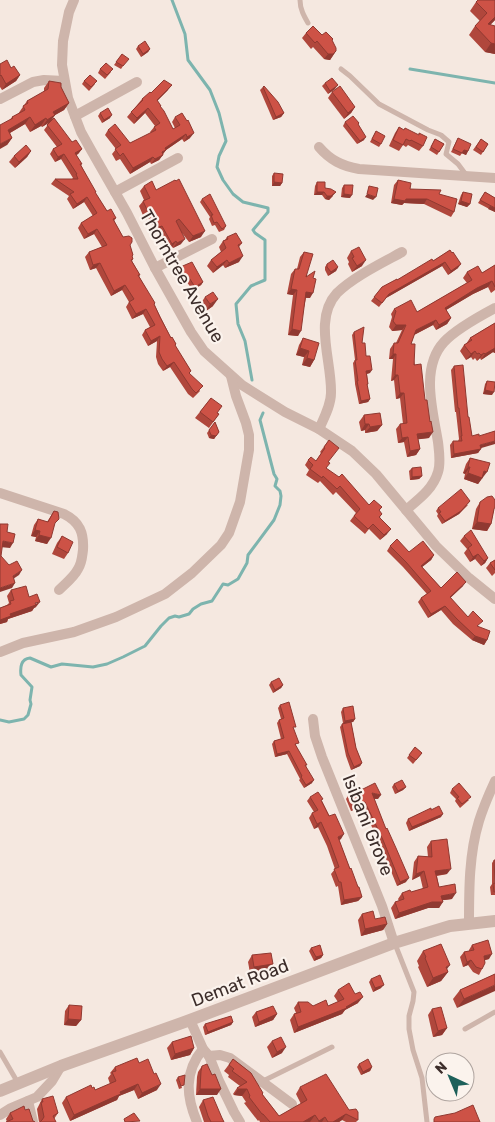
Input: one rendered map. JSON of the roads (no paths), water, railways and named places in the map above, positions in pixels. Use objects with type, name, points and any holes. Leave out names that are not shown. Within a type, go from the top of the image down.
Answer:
[{"type":"street","name":"Thorntree Avenue","points":[[74,0],[62,41],[62,65],[68,98],[82,132],[155,268],[204,352],[242,385],[285,412],[319,429],[352,451],[376,474],[436,546],[469,578],[495,599]]},
{"type":"street","points":[[0,99],[33,82],[44,80],[64,81]]},
{"type":"street","points":[[75,116],[137,82]]},
{"type":"street","points":[[319,147],[332,160],[351,168],[495,178]]},
{"type":"street","points":[[115,192],[178,158]]},
{"type":"street","points":[[155,268],[212,239]]},
{"type":"street","points":[[319,429],[331,395],[324,324],[333,298],[368,270],[402,252]]},
{"type":"street","points":[[406,510],[432,486],[438,473],[439,452],[430,395],[430,371],[433,359],[439,348],[449,337],[495,308]]},
{"type":"street","points":[[0,652],[23,643],[83,629],[116,617],[165,594],[192,573],[221,544],[229,533],[240,502],[250,450],[249,435],[236,396],[232,376]]},
{"type":"street","points":[[0,493],[64,514],[76,522],[81,530],[84,539],[82,560],[78,570],[60,590]]},
{"type":"street","name":"Isibani Grove","points":[[313,719],[315,736],[320,750],[382,906],[394,943]]},
{"type":"street","points":[[469,923],[472,856],[479,822],[495,781]]},
{"type":"street","name":"Demat Road","points":[[0,1091],[61,1066],[190,1020],[394,943],[440,929],[469,923],[495,921]]},
{"type":"street","points":[[190,1020],[240,1122]]},
{"type":"street","points":[[206,1052],[230,1058],[292,1104]]},
{"type":"street","points":[[197,1122],[188,1090],[190,1072],[206,1052]]},
{"type":"street","points":[[0,1115],[37,1097],[52,1081],[61,1066]]},
{"type":"street","points":[[28,1101],[33,1122]]},
{"type":"lane","points":[[300,0],[300,6],[308,23]]},
{"type":"lane","points":[[341,69],[379,104],[441,135],[449,142],[446,154],[458,164],[467,176]]},
{"type":"lane","points":[[394,943],[414,992],[409,1016],[409,1029],[413,1050],[422,1078],[427,1122]]},
{"type":"lane","points":[[465,1029],[495,1012]]},
{"type":"lane","points":[[262,1082],[332,1046]]},
{"type":"lane","points":[[0,1052],[19,1083]]},
{"type":"waterway","points":[[172,0],[185,34],[188,60],[210,90],[219,113],[226,141],[219,156],[217,167],[233,194],[243,202],[268,208],[268,212],[253,230],[265,240],[265,280],[251,286],[236,304],[238,324],[245,341],[252,380]]},
{"type":"waterway","points":[[410,69],[495,83]]},
{"type":"waterway","points":[[0,720],[9,722],[24,719],[28,715],[32,687],[21,675],[21,666],[25,660],[30,658],[51,667],[62,664],[93,667],[107,664],[145,646],[169,618],[189,614],[201,604],[212,601],[223,584],[228,585],[238,579],[247,563],[248,555],[274,520],[280,505],[280,491],[275,486],[277,479],[260,420],[263,413]]}]
